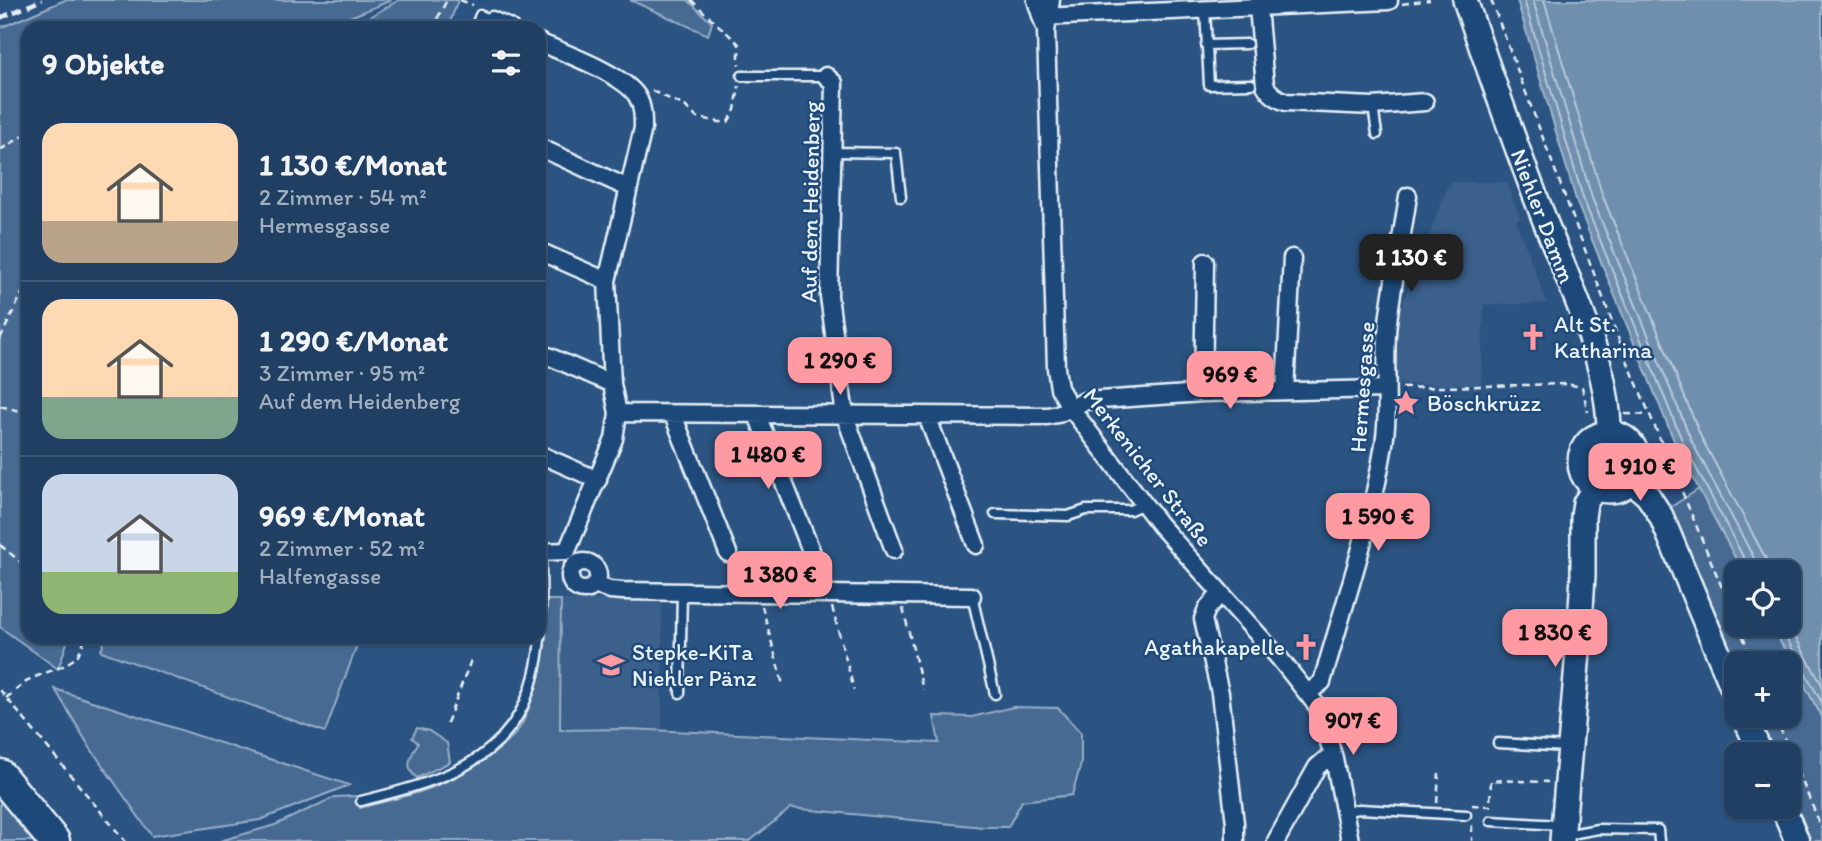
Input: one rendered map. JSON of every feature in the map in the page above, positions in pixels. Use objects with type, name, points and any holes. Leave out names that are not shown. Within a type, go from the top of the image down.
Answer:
[{"type":"highway","points":[[0,775],[54,841]]},
{"type":"street","name":"Merkenicher Straße","points":[[1036,0],[1045,22]]},
{"type":"street","name":"Merkenicher Straße","points":[[1051,0],[1045,22],[1056,368],[1059,388],[1070,407],[1144,504],[1220,594],[1280,659],[1318,707],[1334,758],[1350,841]]},
{"type":"street","name":"Niehler Damm","points":[[1465,0],[1510,132],[1602,368],[1609,424]]},
{"type":"street","points":[[1045,22],[1209,6],[1392,3]]},
{"type":"street","points":[[1258,7],[1263,75],[1270,93],[1286,102],[1373,106],[1425,102]]},
{"type":"street","points":[[546,45],[606,72],[636,94],[643,108],[643,128],[607,281],[612,384],[618,413],[614,439],[567,551]]},
{"type":"street","name":"Auf dem Heidenberg","points":[[826,76],[834,83],[830,296],[845,416],[894,550]]},
{"type":"street","points":[[546,150],[628,188]]},
{"type":"street","name":"Hermesgasse","points":[[1308,693],[1322,682],[1368,522],[1387,422],[1385,388],[1388,323],[1408,196]]},
{"type":"street","points":[[546,254],[607,281]]},
{"type":"street","points":[[1285,390],[1292,258]]},
{"type":"street","points":[[1203,393],[1205,262]]},
{"type":"street","points":[[546,355],[612,384]]},
{"type":"street","points":[[618,413],[1047,416],[1058,414],[1085,401],[1203,393],[1385,388]]},
{"type":"street","points":[[673,415],[728,553]]},
{"type":"street","points":[[758,415],[812,553]]},
{"type":"street","points":[[927,416],[976,545]]},
{"type":"street","points":[[1609,424],[1633,446],[1638,464],[1631,481],[1614,491],[1595,488],[1582,474],[1581,455],[1592,439],[1609,424]]},
{"type":"street","points":[[546,457],[598,480]]},
{"type":"street","points":[[1631,481],[1648,496],[1661,516],[1724,667]]},
{"type":"street","points":[[1563,834],[1560,747],[1581,615],[1583,517],[1585,503],[1595,488]]},
{"type":"street","points":[[546,552],[567,551],[579,563],[570,574],[575,586],[588,590],[596,585],[623,591],[972,596]]},
{"type":"street","points":[[1220,594],[1207,609],[1203,619],[1220,693],[1235,841]]},
{"type":"street","points":[[1276,841],[1317,767],[1325,760],[1334,758]]},
{"type":"street","points":[[1788,819],[1797,841]]},
{"type":"lane","points":[[1209,6],[1206,45],[1209,85],[1251,84]]},
{"type":"lane","points":[[478,21],[480,15],[492,20]]},
{"type":"lane","points":[[1206,45],[1247,44]]},
{"type":"lane","points":[[740,76],[826,76]]},
{"type":"lane","points":[[1373,106],[1377,134]]},
{"type":"lane","points":[[833,152],[896,153],[901,197]]},
{"type":"lane","points":[[995,514],[1068,516],[1086,510],[1130,510],[1144,504]]},
{"type":"lane","points":[[680,693],[682,592]]},
{"type":"lane","points":[[972,596],[995,694]]},
{"type":"lane","points":[[361,801],[435,779],[485,754],[513,727],[531,690],[540,644]]},
{"type":"lane","points":[[1498,743],[1560,747]]},
{"type":"lane","points":[[1345,811],[1360,809],[1465,815]]},
{"type":"lane","points":[[1491,821],[1563,834],[1598,829],[1658,830],[1659,841]]},
{"type":"path","points":[[436,21],[447,0]]},
{"type":"path","points":[[460,0],[473,5]]},
{"type":"path","points":[[691,0],[738,44],[739,65]]},
{"type":"path","points":[[1392,3],[1414,4],[1430,0]]},
{"type":"path","points":[[1492,0],[1545,147],[1649,415],[1724,592]]},
{"type":"path","points":[[636,94],[650,90],[685,106],[696,117],[728,122],[738,101],[740,76]]},
{"type":"path","points":[[0,150],[21,137]]},
{"type":"path","points":[[0,339],[21,296]]},
{"type":"path","points":[[1385,388],[1566,384],[1582,387],[1588,413],[1609,424],[1649,415]]},
{"type":"path","points":[[0,406],[21,411]]},
{"type":"path","points":[[0,545],[21,562]]},
{"type":"path","points":[[761,593],[783,685]]},
{"type":"path","points":[[831,594],[854,690]]},
{"type":"path","points":[[902,595],[923,690]]},
{"type":"path","points":[[6,698],[30,680],[77,657],[83,644]]},
{"type":"path","points":[[447,723],[471,660]]},
{"type":"path","points":[[0,690],[125,841]]},
{"type":"path","points":[[1780,728],[1822,829]]},
{"type":"path","points":[[1463,804],[1490,806],[1491,780],[1548,783],[1560,747]]},
{"type":"path","points":[[1436,813],[1438,773]]},
{"type":"path","points":[[1465,815],[1467,821],[1472,822],[1472,841]]},
{"type":"shaded area","points":[[65,0],[392,0],[340,21],[21,21],[21,642],[0,627],[0,28]]},
{"type":"shaded area","points":[[399,0],[458,0],[450,21],[363,21]]},
{"type":"shaded area","points":[[630,0],[688,0],[712,23],[708,35]]},
{"type":"shaded area","points":[[1453,182],[1507,182],[1520,218],[1516,221],[1547,303],[1484,305],[1481,385],[1396,384],[1395,324],[1447,188]]},
{"type":"shaded area","points":[[1609,444],[1622,449],[1627,462],[1622,475],[1609,480],[1596,475],[1591,462],[1596,449]]},
{"type":"shaded area","points":[[1699,489],[1737,560],[1724,560],[1724,637],[1778,637],[1785,651],[1729,651],[1668,509]]},
{"type":"shaded area","points":[[546,600],[561,600],[560,730],[628,729],[939,743],[934,716],[972,717],[1013,707],[1058,708],[1081,733],[1081,764],[1072,795],[1022,801],[1008,827],[983,827],[791,808],[750,841],[220,841],[275,825],[335,797],[357,796],[360,808],[420,792],[453,778],[494,753],[516,733],[529,707],[542,644],[546,644]]},
{"type":"shaded area","name":"Stepke-KiTa Niehler Pänz","points":[[561,600],[662,600],[662,731],[560,730]]},
{"type":"shaded area","points":[[23,644],[67,644],[58,669]]},
{"type":"shaded area","points":[[104,644],[357,644],[325,732],[101,651]]},
{"type":"shaded area","points":[[1801,679],[1822,717],[1822,841],[1810,841],[1801,819],[1801,742],[1768,742],[1762,728],[1801,728]]},
{"type":"shaded area","points":[[55,689],[349,785],[260,820],[152,836],[89,746]]},
{"type":"shaded area","points":[[417,728],[429,731],[447,743],[450,762],[417,778],[409,766],[418,743],[412,738]]},
{"type":"shaded area","points":[[0,795],[37,841],[0,841]]},
{"type":"water","points":[[1517,0],[1822,0],[1822,717],[1801,679],[1801,651],[1785,651],[1778,637],[1801,637],[1801,560],[1737,560],[1677,448],[1577,203]]},
{"type":"railway","points":[[0,18],[42,0]]},
{"type":"place","name":"Alt St. Katharina","points":[[1533,337]]},
{"type":"place","name":"Böschkrüzz","points":[[1406,403]]},
{"type":"place","name":"Agathakapelle","points":[[1306,647]]},
{"type":"place","name":"Stepke-KiTa Niehler Pänz","points":[[611,665]]}]
